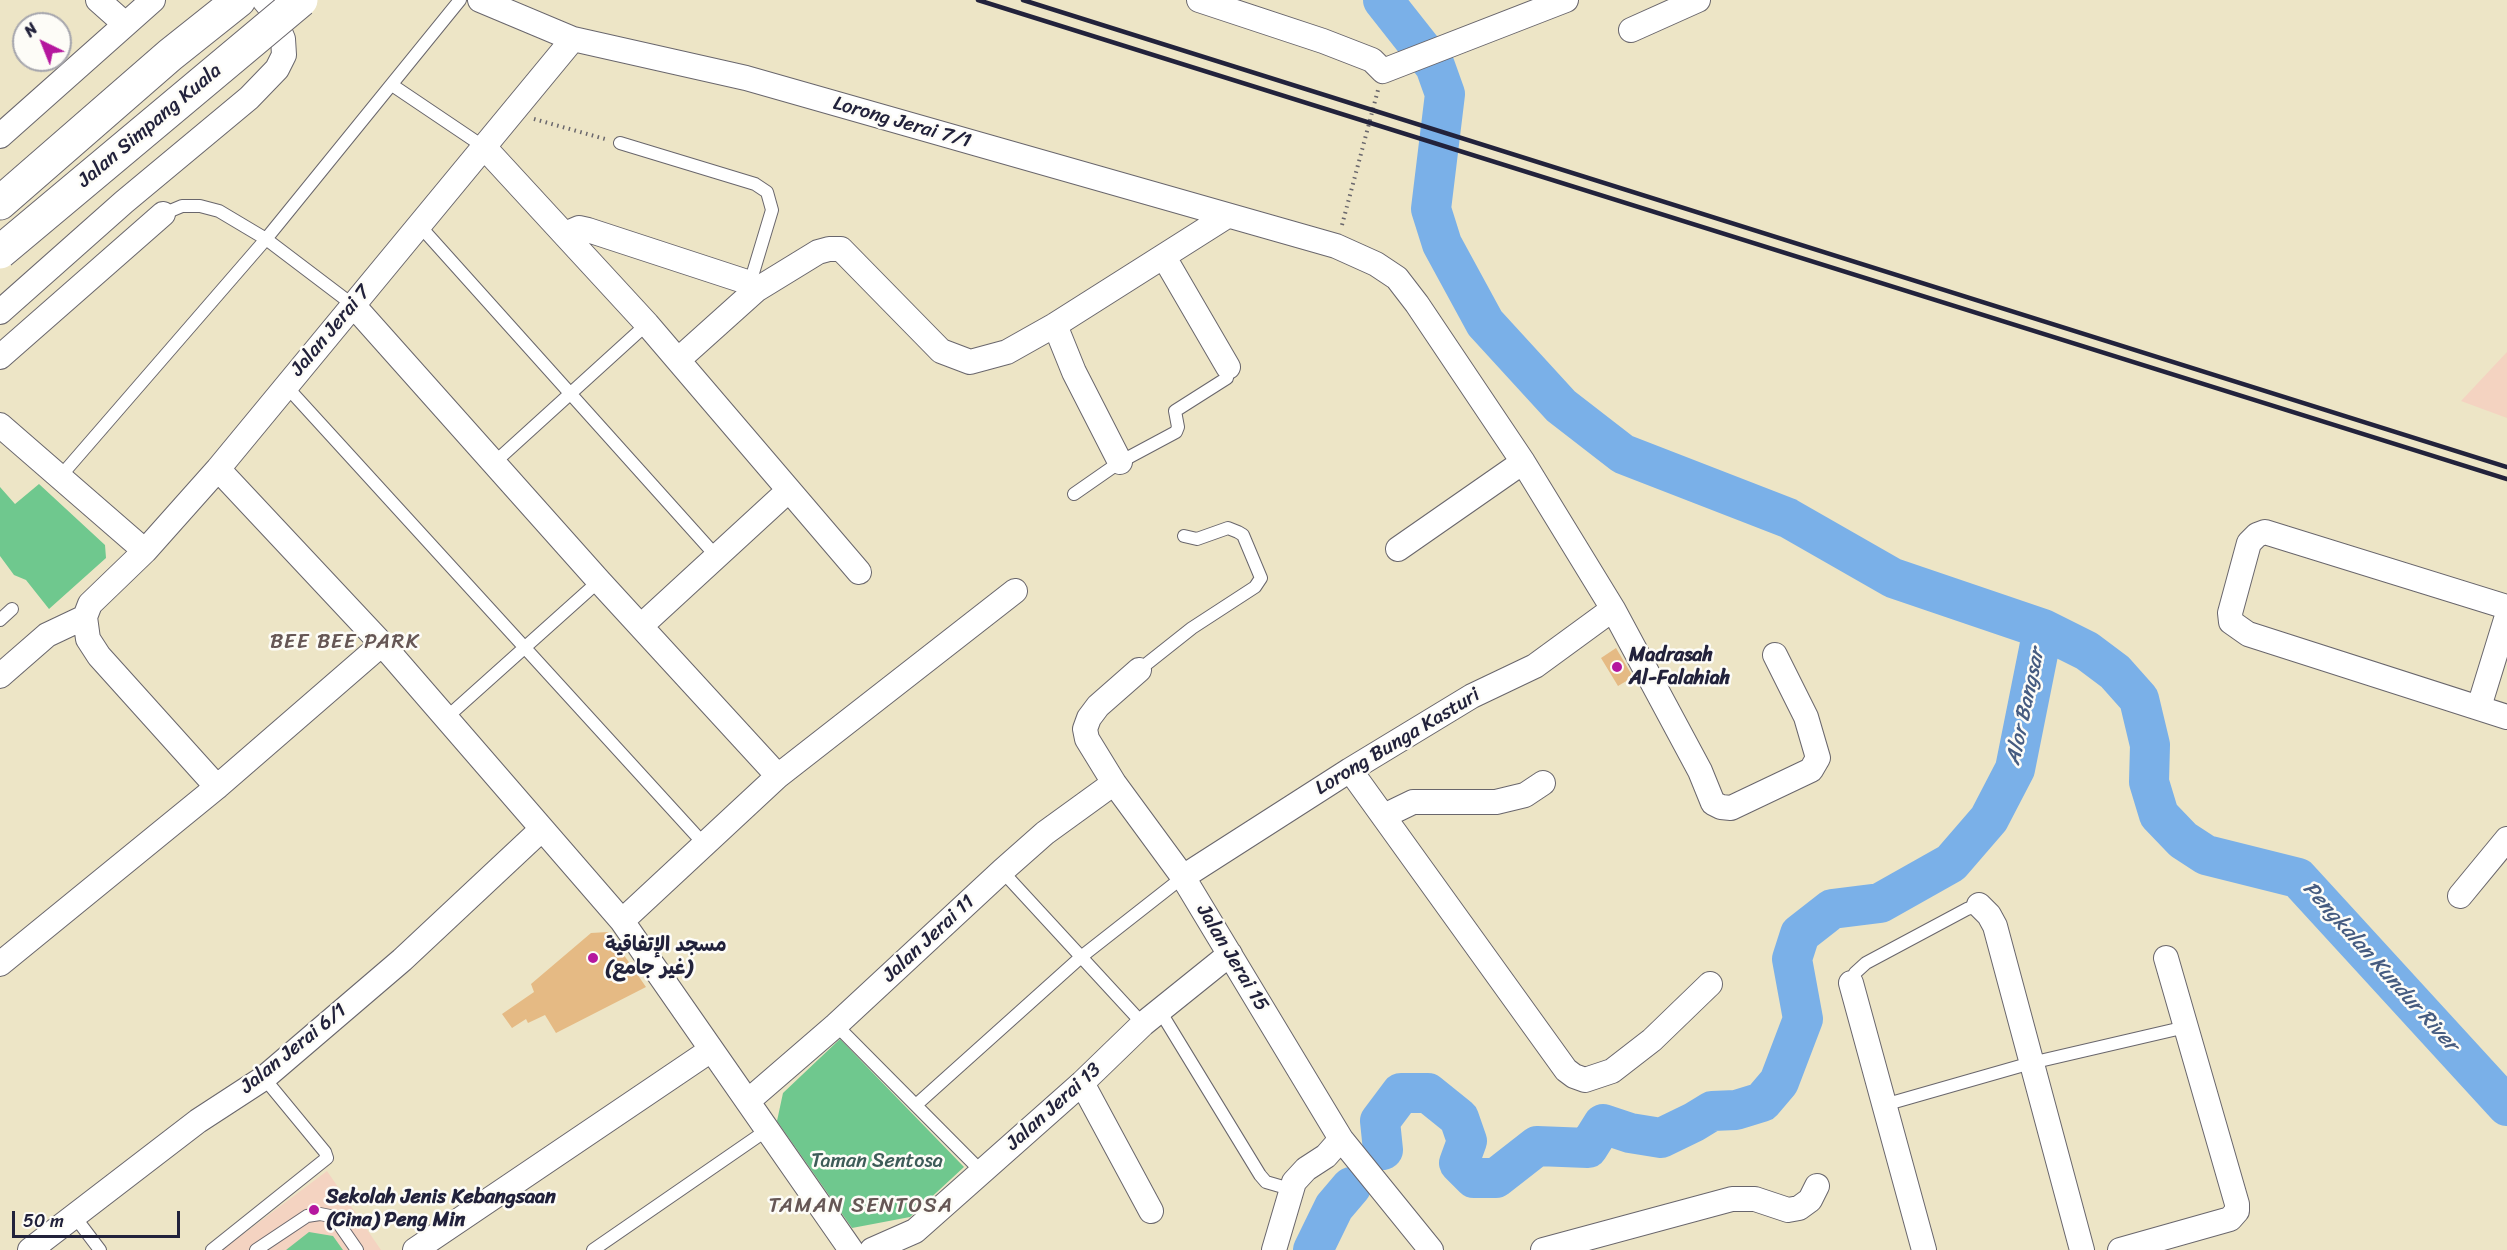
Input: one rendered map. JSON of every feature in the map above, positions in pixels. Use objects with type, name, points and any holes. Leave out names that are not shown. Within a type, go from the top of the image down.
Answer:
[{"type":"main road","name":"Jalan Simpang Kuala","points":[[0,203],[170,55],[239,0]]},
{"type":"main road","name":"Jalan Simpang Kuala","points":[[0,252],[301,0]]},
{"type":"street","points":[[98,0],[125,24]]},
{"type":"street","points":[[0,136],[153,0]]},
{"type":"street","points":[[0,312],[124,202],[249,98],[277,69],[284,55],[283,39],[269,6],[264,0]]},
{"type":"street","name":"Lorong Jerai 7/1","points":[[480,0],[573,39],[746,78],[1336,246],[1376,264],[1397,278],[1450,350],[1523,462],[1613,609],[1700,771],[1713,803],[1721,807],[1731,808],[1812,770],[1818,758],[1806,717],[1775,656]]},
{"type":"street","points":[[1199,0],[1323,40],[1390,68],[1566,0]]},
{"type":"street","points":[[1631,30],[1698,0]]},
{"type":"street","name":"Jalan Jerai 7","points":[[85,617],[90,604],[145,551],[218,469],[573,39]]},
{"type":"street","points":[[484,147],[647,324],[859,572]]},
{"type":"street","points":[[0,357],[164,214]]},
{"type":"street","points":[[678,360],[753,286],[818,252],[841,249],[941,351],[970,362],[1007,352],[1055,325],[1227,216]]},
{"type":"street","points":[[565,234],[579,228],[588,230],[753,286]]},
{"type":"street","points":[[1164,257],[1228,367]]},
{"type":"street","points":[[353,305],[599,581],[778,776]]},
{"type":"street","points":[[1055,325],[1074,372],[1120,462]]},
{"type":"street","points":[[0,425],[145,551]]},
{"type":"street","points":[[1398,549],[1523,462]]},
{"type":"street","points":[[218,469],[382,644],[622,921],[851,1250]]},
{"type":"street","points":[[642,626],[789,490]]},
{"type":"street","points":[[2507,607],[2265,532],[2257,535],[2249,543],[2230,613],[2231,622],[2238,629],[2507,717]]},
{"type":"street","points":[[622,921],[778,776],[1015,591]]},
{"type":"street","name":"Lorong Bunga Kasturi","points":[[1183,877],[1350,770],[1472,696],[1535,666],[1613,609]]},
{"type":"street","points":[[2479,707],[2507,616]]},
{"type":"street","points":[[0,676],[47,635],[85,617],[88,639],[99,656],[217,787]]},
{"type":"street","points":[[0,964],[217,787],[382,644]]},
{"type":"street","name":"Jalan Jerai 15","points":[[1139,670],[1098,706],[1089,718],[1085,729],[1087,739],[1114,783],[1183,877],[1341,1139],[1431,1250]]},
{"type":"street","points":[[1350,770],[1566,1070],[1574,1076],[1585,1080],[1612,1071],[1652,1040],[1710,984]]},
{"type":"street","name":"Jalan Jerai 11","points":[[748,1101],[836,1025],[1045,833],[1114,783]]},
{"type":"street","points":[[1384,816],[1413,802],[1496,802],[1525,795],[1543,783]]},
{"type":"street","name":"Jalan Jerai 6/1","points":[[30,1250],[198,1121],[264,1078],[402,960],[542,829]]},
{"type":"street","points":[[2460,896],[2507,839]]},
{"type":"street","points":[[1979,905],[1989,915],[1995,926],[2082,1250]]},
{"type":"street","name":"Jalan Jerai 13","points":[[872,1250],[915,1231],[1082,1083],[1152,1017],[1230,954]]},
{"type":"street","points":[[2120,1250],[2230,1218],[2237,1211],[2166,958]]},
{"type":"street","points":[[1851,983],[1924,1250]]},
{"type":"street","points":[[415,1250],[711,1050]]},
{"type":"street","points":[[1082,1083],[1151,1211]]},
{"type":"street","points":[[1274,1250],[1290,1188],[1306,1169],[1326,1156],[1341,1139]]},
{"type":"street","points":[[1544,1250],[1732,1199],[1755,1199],[1788,1210],[1799,1208],[1810,1200],[1817,1186]]},
{"type":"lane","points":[[59,478],[266,239],[460,0]]},
{"type":"lane","points":[[392,85],[484,147]]},
{"type":"lane","points":[[620,143],[755,184],[767,192],[772,210],[753,286]]},
{"type":"lane","points":[[164,214],[182,206],[200,206],[219,212],[266,239],[353,305]]},
{"type":"lane","points":[[419,225],[717,557]]},
{"type":"lane","points":[[495,462],[647,324]]},
{"type":"lane","points":[[1074,494],[1120,462],[1176,432],[1178,427],[1174,411],[1227,378],[1228,367]]},
{"type":"lane","points":[[286,386],[704,844]]},
{"type":"lane","points":[[1139,670],[1192,628],[1255,587],[1261,578],[1243,535],[1238,532],[1228,528],[1197,539],[1184,536]]},
{"type":"lane","points":[[446,718],[599,581]]},
{"type":"lane","points":[[0,620],[12,609]]},
{"type":"lane","points":[[1002,871],[1082,957],[1152,1017],[1266,1182],[1290,1188]]},
{"type":"lane","points":[[916,1105],[1082,957],[1183,877]]},
{"type":"lane","points":[[1851,983],[1856,973],[1866,963],[1967,909],[1979,905]]},
{"type":"lane","points":[[836,1025],[982,1172]]},
{"type":"lane","points":[[1884,1105],[2031,1063],[2186,1027]]},
{"type":"lane","points":[[212,1250],[327,1158],[325,1152],[264,1078]]},
{"type":"lane","points":[[593,1250],[767,1130]]},
{"type":"lane","points":[[256,1250],[307,1216],[320,1214],[330,1216],[339,1224],[357,1250]]},
{"type":"lane","points":[[75,1217],[100,1250]]},
{"type":"path","points":[[1336,246],[1390,68]]},
{"type":"path","points":[[512,113],[620,143]]},
{"type":"shaded area","points":[[2507,352],[2507,418],[2461,401]]},
{"type":"shaded area","name":"Sekolah Jenis Kebangsaan (Cina) Peng Min","points":[[327,1171],[381,1250],[222,1250]]},
{"type":"green space","points":[[39,484],[105,545],[106,558],[49,609],[26,580],[14,575],[0,556],[0,487],[15,504]]},
{"type":"green space","name":"Taman Sentosa","points":[[840,1039],[964,1167],[910,1217],[852,1228],[777,1121],[783,1093]]},
{"type":"green space","points":[[309,1232],[333,1236],[343,1250],[286,1250]]},
{"type":"building","name":"Madrasah Al-Falahiah","points":[[1616,648],[1633,677],[1618,686],[1601,658]]},
{"type":"building","name":"مسجد الإتفاقية (غير جامع)","points":[[608,932],[646,987],[556,1033],[545,1015],[528,1023],[526,1019],[512,1028],[502,1014],[534,992],[531,984],[591,933]]},
{"type":"waterway","name":"Pengkalan Kundur River","points":[[1383,0],[1435,66],[1445,94],[1431,209],[1442,244],[1485,323],[1561,406],[1623,454],[1788,518],[1893,578],[2043,629],[2087,651],[2115,672],[2139,699],[2150,745],[2149,782],[2159,815],[2183,840],[2206,855],[2298,878],[2507,1106]]},
{"type":"waterway","name":"Alor Bangsar","points":[[1383,1150],[1380,1121],[1401,1093],[1428,1093],[1459,1118],[1467,1141],[1459,1163],[1474,1178],[1496,1178],[1537,1146],[1588,1148],[1603,1124],[1630,1133],[1661,1138],[1712,1111],[1736,1110],[1762,1102],[1779,1082],[1803,1019],[1792,959],[1800,934],[1832,909],[1880,903],[1951,863],[1989,819],[2015,769],[2043,629]]},
{"type":"waterway","name":"Alor Bangsar","points":[[1313,1250],[1334,1207],[1351,1187]]},
{"type":"railway","points":[[978,0],[2507,479]]},
{"type":"railway","points":[[1023,0],[2507,467]]},
{"type":"place","name":"Madrasah Al-Falahiah","points":[[1617,667]]},
{"type":"place","name":"مسجد الإتفاقية (غير جامع)","points":[[593,958]]},
{"type":"place","name":"Sekolah Jenis Kebangsaan (Cina) Peng Min","points":[[314,1210]]},
{"type":"district","name":"BEE BEE PARK","points":[[345,643]]},
{"type":"district","name":"TAMAN SENTOSA","points":[[861,1207]]}]
